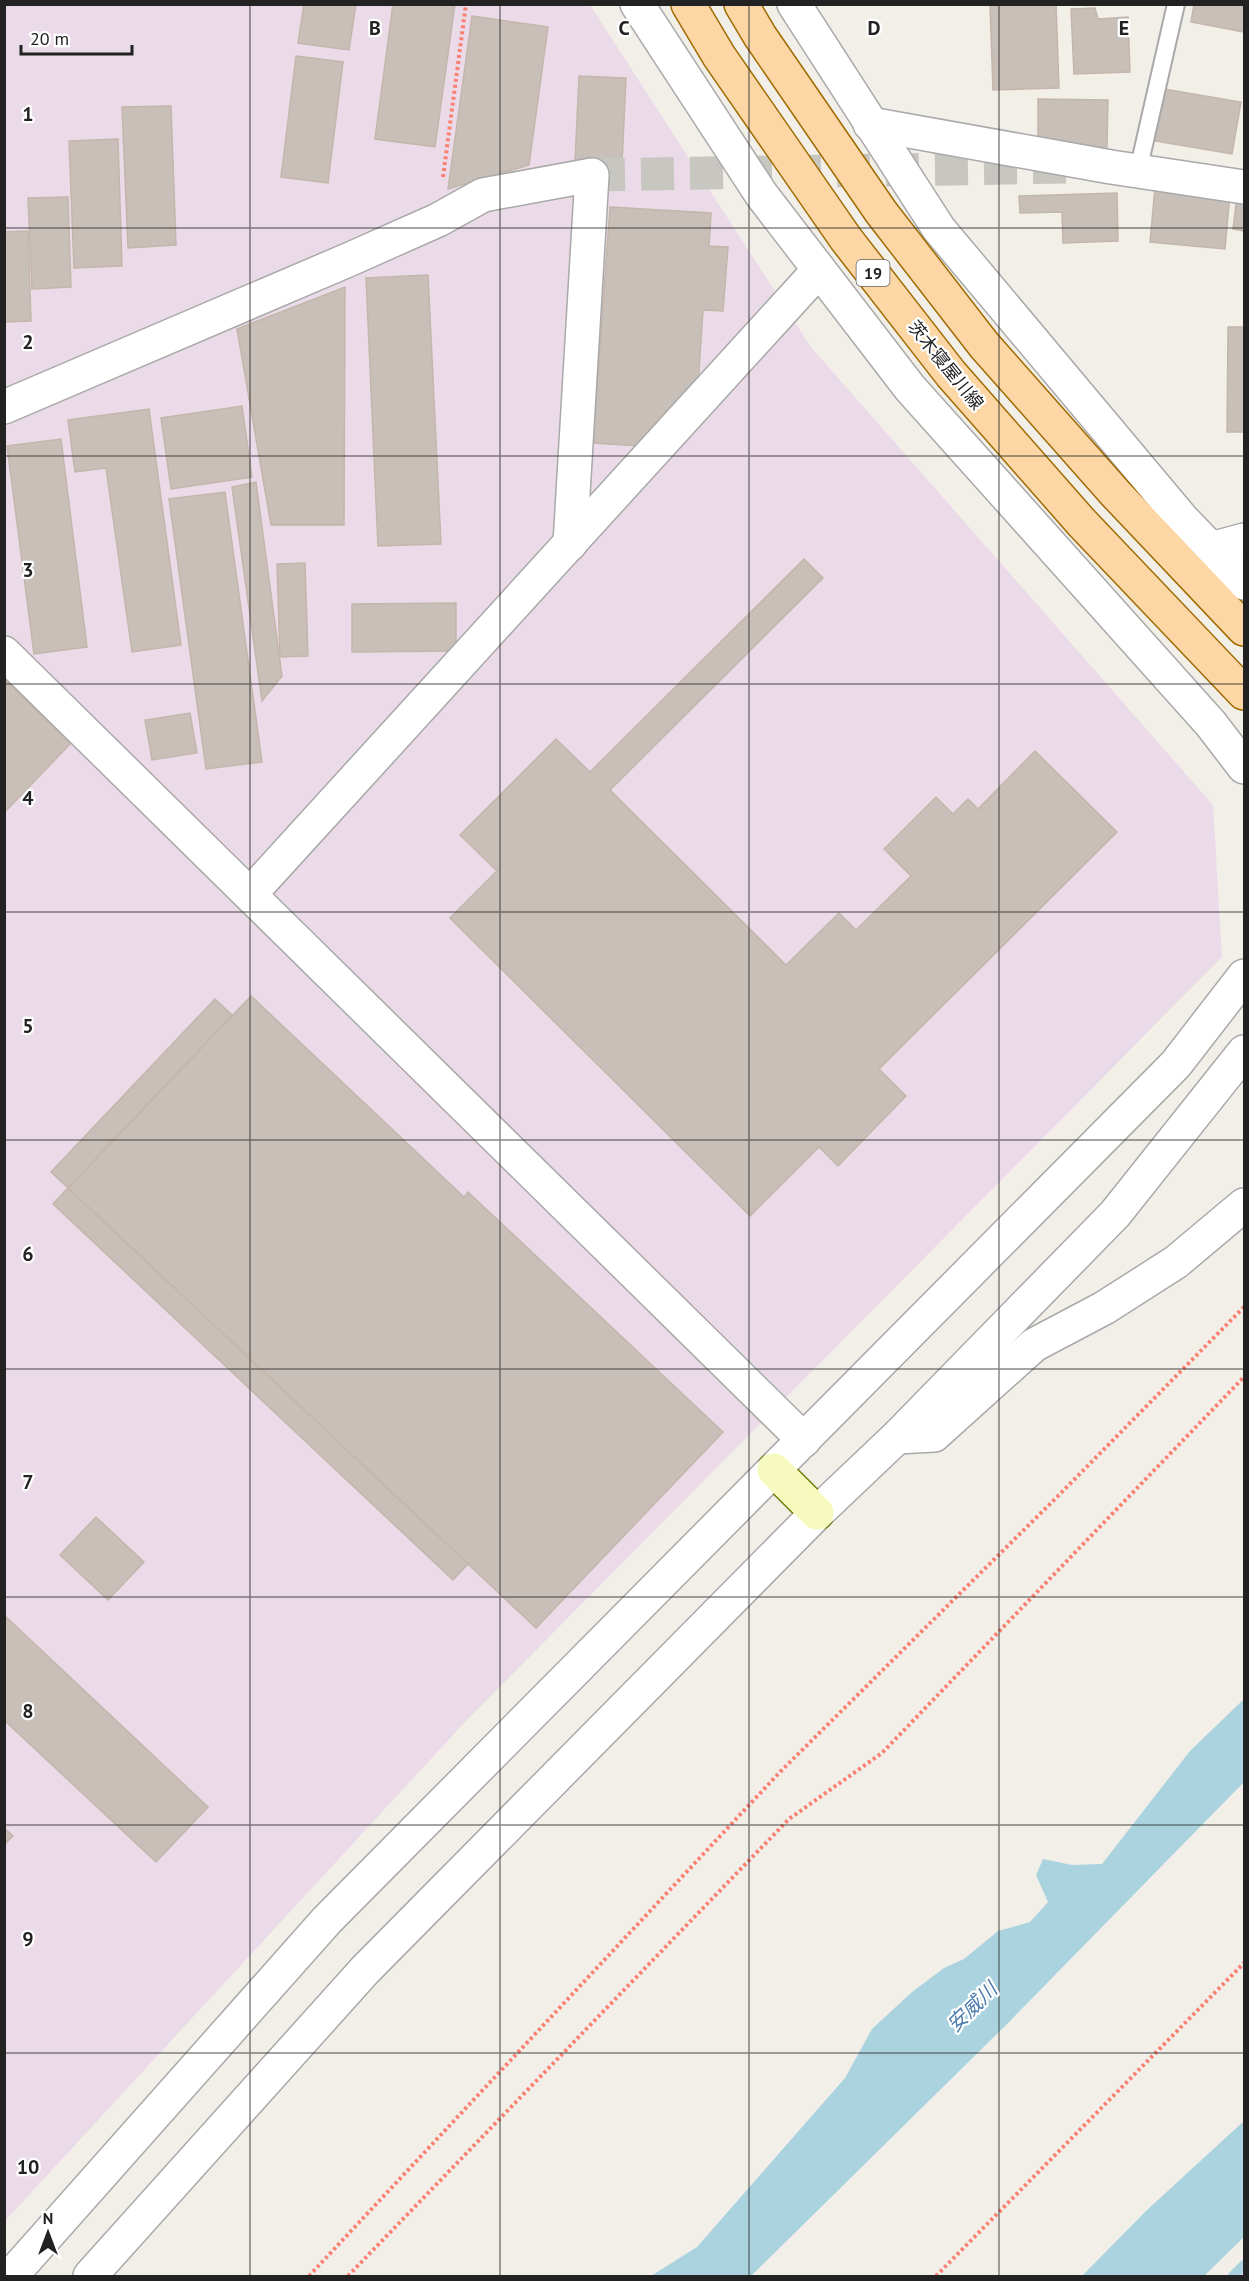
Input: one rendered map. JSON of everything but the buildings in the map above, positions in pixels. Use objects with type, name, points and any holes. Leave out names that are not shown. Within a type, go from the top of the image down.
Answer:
[{"type":"main road","name":"茨木寝屋川線","points":[[688,4],[719,56],[846,239],[951,374],[1082,523],[1245,693]]},
{"type":"main road","name":"19","points":[[741,4],[760,36],[888,222],[984,345],[1115,493],[1245,629]]},
{"type":"street","points":[[637,4],[761,194],[910,388],[1211,724],[1245,766]]},
{"type":"street","points":[[794,4],[939,229],[1183,520],[1245,583]]},
{"type":"street","points":[[870,124],[1138,171],[1245,187]]},
{"type":"street","points":[[4,407],[438,220],[483,195],[592,175],[570,544]]},
{"type":"street","points":[[249,894],[819,270]]},
{"type":"street","points":[[1211,549],[1245,540]]},
{"type":"street","points":[[4,653],[804,1440]]},
{"type":"street","points":[[11,2277],[327,1920],[1176,1064],[1245,976]]},
{"type":"street","points":[[90,2277],[365,1970],[817,1513],[897,1437],[1115,1214],[1245,1052]]},
{"type":"street","points":[[897,1437],[934,1435],[1034,1346],[1104,1308],[1176,1262],[1245,1205]]},
{"type":"street","points":[[774,1470],[817,1513]]},
{"type":"lane","points":[[1138,171],[1176,4]]},
{"type":"path","points":[[438,220],[466,4]]},
{"type":"path","points":[[309,2277],[779,1773],[1245,1307]]},
{"type":"path","points":[[348,2277],[789,1819],[882,1753],[1245,1377]]},
{"type":"path","points":[[936,2277],[1245,1963]]},
{"type":"shaded area","points":[[5,5],[590,5],[811,347],[1213,805],[1222,957],[465,1722],[5,2221]]},
{"type":"water","name":"安威川","points":[[1244,1699],[1244,1782],[1008,2023],[751,2276],[651,2276],[697,2247],[845,2078],[872,2029],[912,1992],[944,1968],[964,1959],[998,1931],[1030,1922],[1048,1902],[1036,1875],[1043,1859],[1072,1865],[1102,1864],[1190,1751]]},
{"type":"water","points":[[1244,2121],[1244,2237],[1204,2276],[1082,2276],[1147,2210]]},
{"type":"waterway","points":[[1233,2276],[1244,2265]]},
{"type":"tunnel","points":[[592,175],[1067,167]]}]
